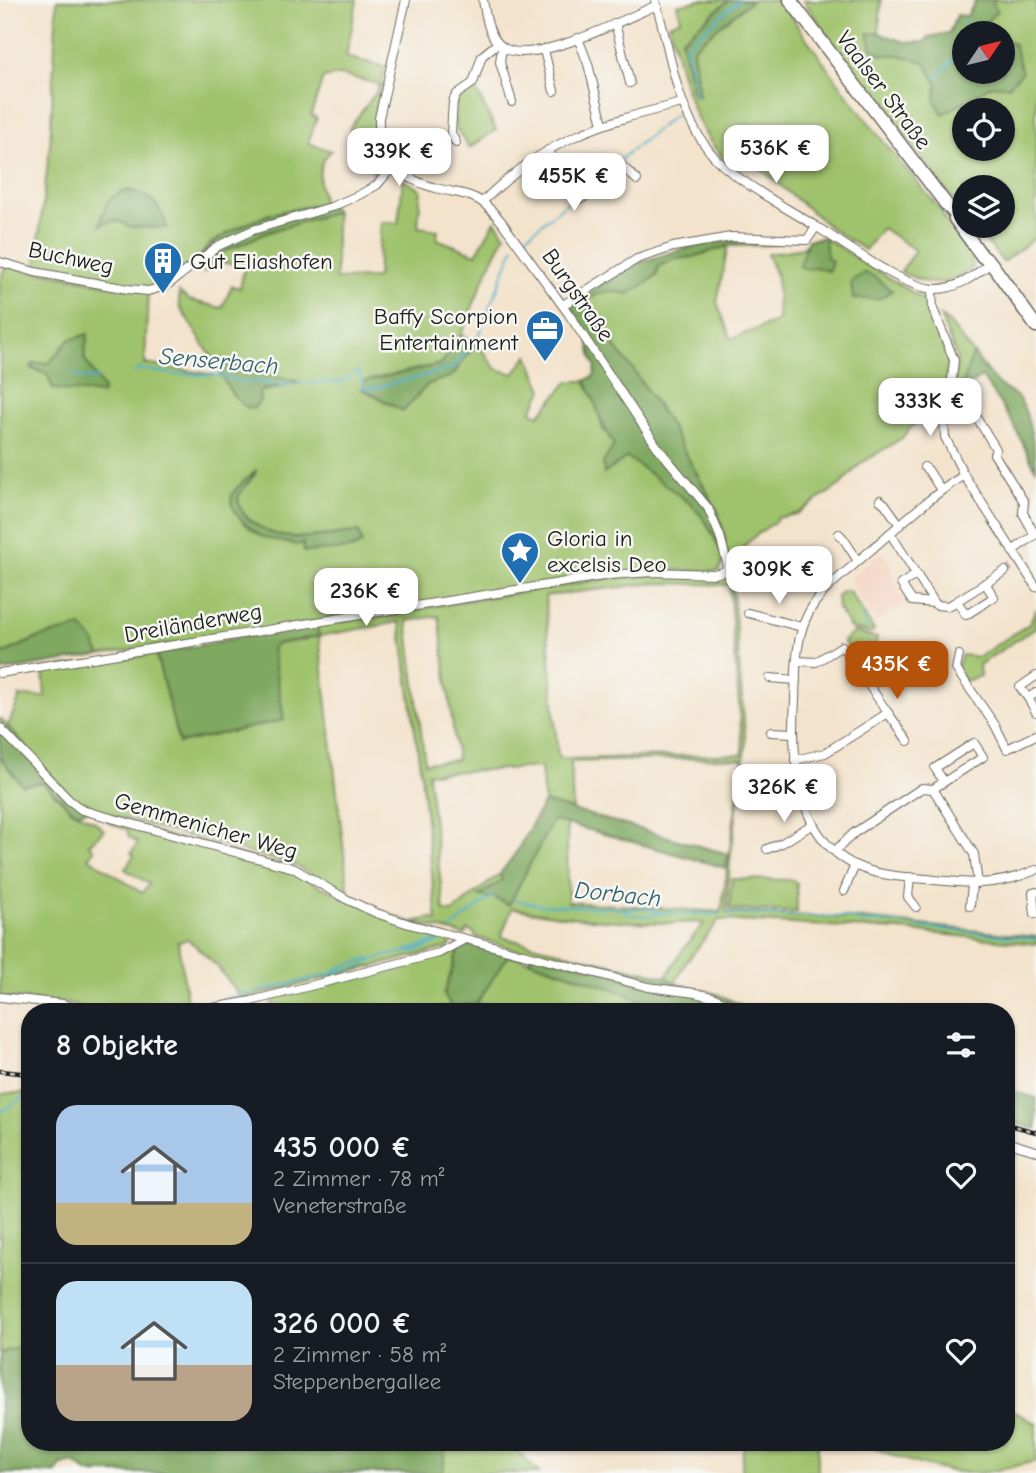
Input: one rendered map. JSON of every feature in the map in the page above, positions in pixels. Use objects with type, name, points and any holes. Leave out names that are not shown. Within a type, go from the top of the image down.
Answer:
[{"type":"main road","name":"Vaalser Straße","points":[[790,0],[946,204],[982,256],[991,263],[1016,296],[1036,326]]},
{"type":"main road","name":"Vaalser Straße","points":[[946,204],[952,211]]},
{"type":"main road","name":"Vaalser Straße","points":[[976,238],[987,251],[991,263]]},
{"type":"main road","name":"Vaalser Straße","points":[[1016,296],[1036,315]]},
{"type":"street","points":[[394,165],[383,148],[379,135],[379,118],[405,0]]},
{"type":"street","points":[[483,0],[488,26],[500,45],[500,62],[512,102]]},
{"type":"street","points":[[500,45],[514,51],[544,50],[615,23],[656,3],[682,103],[703,144],[722,165],[749,186],[906,281],[932,289],[950,288],[991,263]]},
{"type":"street","points":[[615,23],[630,83]]},
{"type":"street","points":[[578,38],[588,64],[603,124]]},
{"type":"street","points":[[456,143],[451,133],[453,101],[457,94],[475,79],[481,56],[500,45]]},
{"type":"street","points":[[544,50],[554,91]]},
{"type":"street","points":[[482,202],[517,170],[582,132],[682,103]]},
{"type":"street","points":[[548,150],[577,199],[583,198],[622,166],[637,180]]},
{"type":"street","name":"Burgstraße","points":[[394,165],[406,176],[420,183],[473,197],[501,221],[563,305],[658,449],[708,508],[722,543],[727,563],[726,571]]},
{"type":"street","name":"Buchweg","points":[[0,262],[35,272],[128,289],[157,289],[178,279],[218,246],[241,235],[280,220],[331,207],[370,189],[394,165]]},
{"type":"street","points":[[563,305],[619,269],[653,253],[731,237],[807,240],[816,227]]},
{"type":"street","points":[[932,289],[933,309],[954,360],[943,410],[945,437],[964,475],[1012,551],[1012,566],[1036,587]]},
{"type":"street","points":[[948,395],[966,400],[975,412],[996,449],[994,454],[1024,502],[1023,513],[1035,535],[1012,551]]},
{"type":"street","points":[[924,467],[941,490]]},
{"type":"street","points":[[964,475],[941,490],[826,588],[814,604],[802,627],[796,680],[794,733],[799,787],[813,824],[825,842],[855,865],[881,874],[975,884],[1013,879],[1036,870]]},
{"type":"street","points":[[880,500],[886,504],[900,525]]},
{"type":"street","points":[[838,534],[858,561]]},
{"type":"street","points":[[890,534],[934,603]]},
{"type":"street","points":[[776,556],[826,588]]},
{"type":"street","points":[[916,575],[901,584],[912,601],[947,606],[1012,566]]},
{"type":"street","name":"Dreiländerweg","points":[[0,673],[609,575],[653,572],[714,574],[726,571]]},
{"type":"street","points":[[957,601],[966,615],[994,597],[985,583]]},
{"type":"street","points":[[748,613],[802,627]]},
{"type":"street","points":[[798,661],[816,662],[842,646],[908,741]]},
{"type":"street","points":[[959,655],[957,669],[995,725],[1007,749],[1036,735]]},
{"type":"street","points":[[1036,676],[1020,687],[1032,696],[1036,712]]},
{"type":"street","points":[[771,678],[796,680]]},
{"type":"street","points":[[795,760],[825,753],[888,713]]},
{"type":"street","name":"Gemmenicher Weg","points":[[0,727],[69,800],[82,810],[293,868],[376,913],[648,988],[704,995],[723,1003]]},
{"type":"street","points":[[771,732],[794,733]]},
{"type":"street","points":[[835,851],[854,833],[912,795],[925,788],[933,789],[944,782],[983,757],[974,743],[935,768],[944,782]]},
{"type":"street","points":[[770,786],[799,787]]},
{"type":"street","points":[[933,789],[974,854],[975,884],[970,906]]},
{"type":"street","points":[[767,849],[813,824]]},
{"type":"street","points":[[844,891],[855,865]]},
{"type":"street","points":[[910,877],[907,899],[916,907]]},
{"type":"street","points":[[1035,914],[1033,893],[1036,892]]},
{"type":"street","points":[[240,1003],[439,953],[465,939]]},
{"type":"street","points":[[0,997],[54,1003]]},
{"type":"street","points":[[1015,1145],[1036,1151]]},
{"type":"shaded area","points":[[882,551],[895,570],[891,572],[897,581],[894,583],[906,602],[876,622],[851,584],[852,577]]},
{"type":"green space","points":[[57,0],[357,0],[346,57],[385,67],[375,127],[385,164],[377,179],[350,145],[350,127],[377,91],[379,84],[341,75],[323,78],[311,115],[317,118],[308,143],[331,151],[320,169],[323,204],[269,214],[211,243],[198,258],[164,285],[148,289],[35,269],[50,145]],"holes":[[[128,190],[154,202],[166,228],[131,227],[116,220],[101,225]]]},
{"type":"green space","points":[[701,0],[780,0],[858,108],[942,211],[952,228],[952,238],[959,238],[971,254],[973,268],[946,282],[921,281],[901,272],[915,250],[882,228],[865,250],[832,229],[750,160],[745,165],[739,160],[734,168],[707,137],[690,102],[669,24],[681,19],[677,5]]},
{"type":"green space","points":[[729,0],[752,0],[693,48],[699,96],[693,95],[681,40]]},
{"type":"green space","points":[[803,0],[881,0],[879,33],[869,33],[883,55],[899,55],[925,62],[937,84],[936,101],[943,114],[952,109],[952,161],[1015,161],[1015,98],[970,98],[992,85],[1015,84],[1015,21],[987,21],[996,11],[992,0],[1036,0],[1036,237],[1003,262],[984,238],[1015,238],[1015,175],[952,175],[952,198]]},
{"type":"green space","points":[[976,0],[992,0],[997,11],[987,21],[954,21],[957,15],[967,16]]},
{"type":"green space","points":[[952,26],[952,84],[1011,84],[992,85],[970,98],[952,98],[952,109],[943,114],[935,101],[937,84],[925,62],[899,55],[883,55],[872,49],[868,33],[879,33],[905,42],[925,42],[929,37],[949,33]]},
{"type":"green space","points":[[1015,48],[1022,72],[1015,80]]},
{"type":"green space","points":[[474,86],[496,130],[469,148],[455,127],[456,100]]},
{"type":"green space","points":[[403,180],[421,189],[418,227],[438,230],[437,239],[476,254],[495,221],[505,235],[461,335],[441,364],[365,381],[404,411],[428,384],[452,376],[477,342],[496,369],[514,374],[528,355],[543,390],[531,411],[539,415],[569,381],[585,381],[593,395],[603,430],[701,513],[719,547],[723,562],[719,571],[653,570],[100,655],[40,637],[0,655],[0,282],[5,266],[148,292],[145,364],[222,376],[233,395],[274,389],[297,382],[214,361],[179,306],[179,292],[189,300],[222,308],[232,286],[240,288],[245,264],[222,263],[204,272],[196,264],[268,232],[336,212],[336,279],[377,278],[381,222],[398,223]],"holes":[[[87,335],[84,358],[103,389],[53,389],[48,375],[31,368],[34,363],[49,364],[69,340]],[[256,473],[237,497],[245,515],[267,531],[292,537],[358,532],[305,552],[303,543],[261,536],[231,502]]]},
{"type":"green space","points":[[128,190],[154,202],[162,213],[167,228],[131,227],[116,220],[100,225],[103,212],[111,198]]},
{"type":"green space","points":[[323,204],[331,206],[336,212],[268,232],[196,264],[216,240],[259,218]]},
{"type":"green space","points":[[825,237],[827,258],[832,261],[829,271],[814,267],[808,270],[799,266],[808,240]]},
{"type":"green space","points":[[735,240],[782,242],[772,245],[728,246],[693,257],[675,259],[659,266],[651,280],[629,294],[605,292],[584,302],[669,424],[718,512],[725,538],[725,542],[719,547],[708,524],[691,504],[627,457],[604,474],[603,463],[614,445],[585,381],[594,376],[596,367],[588,336],[571,307],[574,302],[631,265],[696,245]]},
{"type":"green space","points":[[828,240],[926,301],[948,361],[947,379],[939,410],[912,426],[902,438],[860,464],[840,485],[797,514],[776,518],[776,521],[744,547],[731,572],[718,512],[669,424],[583,301],[606,291],[629,294],[657,276],[659,266],[675,259],[693,257],[728,246],[717,302],[731,339],[778,321],[777,277],[767,254],[803,248]]},
{"type":"green space","points":[[864,273],[876,278],[892,291],[878,299],[853,299],[851,281]]},
{"type":"green space","points":[[940,316],[950,324],[973,353],[961,389],[957,391],[953,389],[957,358]]},
{"type":"green space","points":[[88,334],[84,358],[103,389],[102,394],[53,389],[48,375],[31,367],[34,363],[49,363],[69,340]]},
{"type":"green space","points":[[461,335],[477,342],[452,376],[428,384],[403,411],[362,389],[365,381],[441,364]]},
{"type":"green space","points":[[973,353],[994,380],[1020,400],[1031,434],[1036,470],[1011,420],[982,377],[961,389]]},
{"type":"green space","points":[[214,361],[299,382],[265,389],[259,393],[260,401],[253,409],[246,407],[234,396]]},
{"type":"green space","points":[[257,470],[238,497],[243,512],[255,524],[267,531],[292,537],[359,532],[362,544],[351,549],[304,552],[303,543],[298,545],[274,540],[255,532],[239,517],[231,499],[238,487]]},
{"type":"green space","points":[[652,575],[732,578],[746,745],[731,852],[726,912],[853,918],[1036,937],[1036,944],[900,930],[719,920],[685,964],[675,983],[666,977],[681,952],[704,923],[607,920],[512,908],[501,937],[597,961],[594,968],[510,948],[476,937],[468,930],[465,935],[413,922],[431,918],[437,921],[421,774],[400,622],[319,636],[349,896],[294,865],[89,809],[87,802],[74,800],[8,727],[4,729],[0,725],[0,719],[8,726],[20,696],[45,697],[43,669],[156,654],[179,743],[284,720],[272,648],[276,644],[305,640],[317,625],[613,578]],"holes":[[[655,583],[729,585],[743,754],[567,759],[558,757],[545,596]],[[439,616],[457,760],[425,763],[407,621]],[[743,759],[721,912],[568,902],[567,824],[552,820],[509,904],[494,898],[502,880],[500,874],[452,912],[444,911],[428,773],[541,767],[544,802],[573,810],[571,762]]]},
{"type":"green space","points":[[849,591],[874,630],[872,633],[851,629],[838,609],[837,596]]},
{"type":"green space","points":[[1036,609],[1036,627],[979,665],[980,676],[965,681],[956,669],[962,655],[978,657],[1029,624]]},
{"type":"green space","points":[[317,625],[319,636],[277,644],[272,648],[284,720],[179,743],[156,654]]},
{"type":"green space","points":[[81,627],[93,640],[100,655],[3,671],[0,666],[0,655],[40,637]]},
{"type":"green space","points":[[854,632],[877,638],[871,663],[863,670],[843,641]]},
{"type":"green space","points":[[8,727],[74,800],[87,802],[89,809],[79,813],[74,811],[42,782],[22,785],[0,757],[0,732]]},
{"type":"green space","points":[[0,757],[22,785],[42,782],[73,811],[94,821],[104,830],[89,844],[94,850],[88,857],[142,893],[149,884],[125,869],[138,843],[128,836],[128,830],[108,822],[108,819],[291,870],[319,886],[447,937],[451,945],[242,999],[217,966],[188,939],[178,942],[187,1003],[65,1003],[0,997]]},
{"type":"green space","points":[[544,802],[728,854],[726,868],[553,820],[509,905],[494,898],[479,896],[502,880],[500,874],[517,851]]},
{"type":"green space","points":[[732,879],[792,880],[797,883],[797,912],[729,909]]},
{"type":"green space","points":[[469,943],[509,954],[477,1003],[449,1003],[444,995],[459,947]]},
{"type":"green space","points":[[459,947],[444,995],[449,1003],[273,1003],[275,997],[446,954]]},
{"type":"green space","points":[[531,953],[593,968],[597,961],[666,977],[671,982],[717,994],[737,1003],[648,1003],[529,959]]},
{"type":"green space","points":[[509,954],[648,1003],[477,1003]]},
{"type":"green space","points":[[1015,1092],[1036,1098],[1036,1129],[1015,1123]]},
{"type":"green space","points":[[21,1093],[21,1347],[0,1353],[0,1095]]},
{"type":"green space","points":[[21,1347],[21,1451],[444,1451],[443,1473],[87,1473],[72,1463],[60,1466],[57,1473],[0,1473],[0,1353]]},
{"type":"green space","points":[[1015,1412],[1036,1423],[1036,1461],[992,1471],[977,1473],[947,1470],[881,1451],[1015,1451]]},
{"type":"green space","points":[[444,1451],[517,1451],[539,1473],[443,1473]]},
{"type":"green space","points":[[743,1451],[818,1451],[818,1473],[741,1473]]},
{"type":"waterway","name":"Senserbach","points":[[697,97],[686,45],[739,0]]},
{"type":"waterway","points":[[937,78],[952,61]]},
{"type":"waterway","name":"Senserbach","points":[[579,193],[676,114]]},
{"type":"waterway","name":"Senserbach","points":[[522,240],[573,198]]},
{"type":"waterway","name":"Senserbach","points":[[308,383],[342,382],[358,371],[364,388],[370,389],[452,369],[477,339],[514,247]]},
{"type":"waterway","name":"Senserbach","points":[[135,373],[139,369],[173,374],[218,375],[245,383],[303,383]]},
{"type":"waterway","name":"Senserbach","points":[[74,374],[80,378],[98,378]]},
{"type":"waterway","points":[[862,617],[867,629]]},
{"type":"waterway","points":[[859,646],[866,651],[868,642]]},
{"type":"waterway","name":"Dorbach","points":[[451,929],[489,898],[493,898]]},
{"type":"waterway","name":"Dorbach","points":[[514,900],[541,905],[616,908],[629,914],[644,916],[658,913],[720,914]]},
{"type":"waterway","points":[[626,909],[651,909],[657,912]]},
{"type":"waterway","name":"Dorbach","points":[[728,914],[844,917],[869,923],[875,921],[908,925]]},
{"type":"waterway","name":"Dorbach","points":[[914,926],[1036,939]]},
{"type":"waterway","name":"Dorbach","points":[[255,992],[362,966],[384,956],[422,949],[442,940]]},
{"type":"waterway","points":[[406,951],[437,941]]},
{"type":"waterway","points":[[334,970],[371,959]]},
{"type":"waterway","name":"Dorbach","points":[[222,1002],[225,998],[241,993],[251,994]]},
{"type":"waterway","name":"Dorbach","points":[[0,1113],[21,1099]]},
{"type":"tunnel","points":[[1005,571],[1011,567]]},
{"type":"railway","points":[[0,1071],[21,1073]]},
{"type":"railway","points":[[1015,1126],[1036,1132]]},
{"type":"place","name":"Gut Eliashofen","points":[[163,295]]},
{"type":"place","name":"Baffy Scorpion Entertainment","points":[[545,363]]},
{"type":"place","name":"Gloria in excelsis Deo","points":[[520,585]]}]
